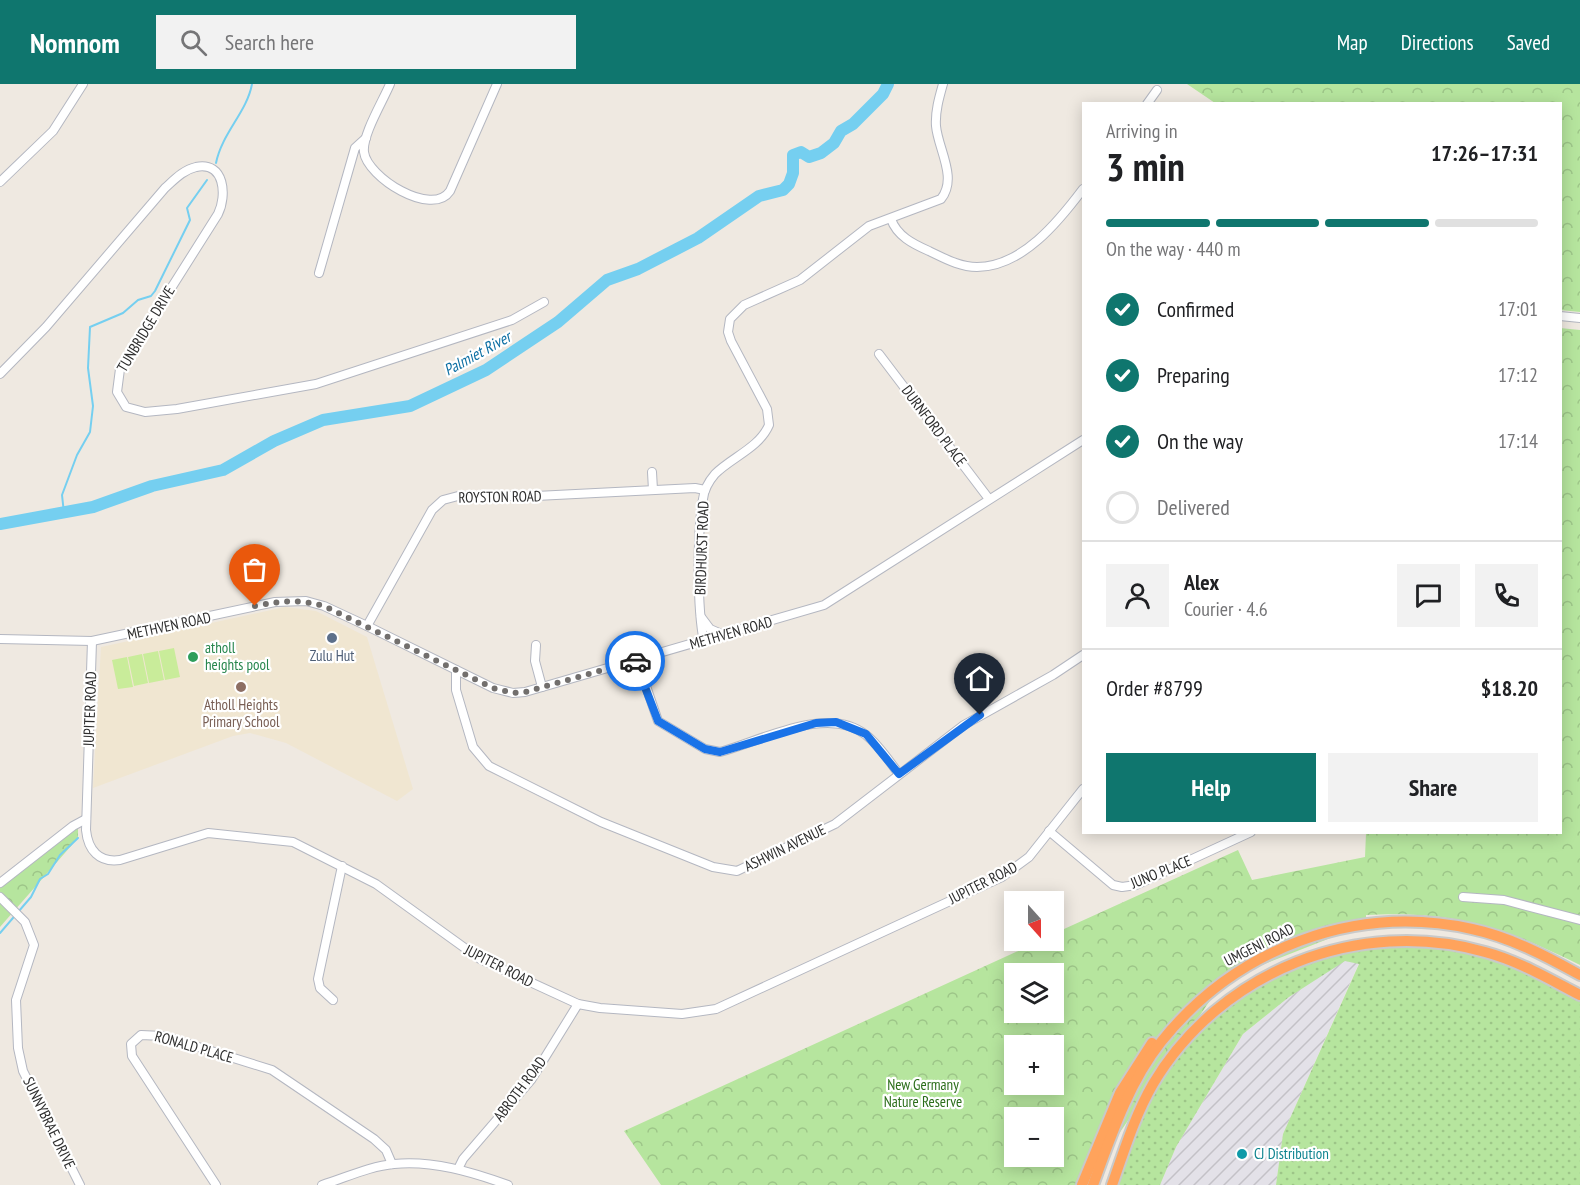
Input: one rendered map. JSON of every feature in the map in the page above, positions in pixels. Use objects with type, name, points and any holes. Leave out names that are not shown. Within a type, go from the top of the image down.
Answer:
[{"type":"highway","name":"UMGENI ROAD","points":[[1093,1185],[1123,1108],[1143,1069],[1179,1021],[1224,980],[1275,950],[1305,938],[1343,928],[1389,921],[1419,922],[1473,929],[1521,945],[1580,975]]},
{"type":"highway","name":"UMGENI ROAD","points":[[1112,1185],[1140,1111],[1153,1084],[1187,1039],[1232,997],[1283,967],[1344,947],[1406,940],[1458,946],[1508,959],[1580,995]]},
{"type":"highway","points":[[1082,1185],[1120,1093],[1144,1054],[1174,1018],[1224,980]]},
{"type":"highway","points":[[1118,1185],[1153,1084]]},
{"type":"street","points":[[0,182],[53,131],[83,84]]},
{"type":"street","points":[[390,84],[366,138],[364,154],[373,171],[420,200],[441,200],[450,191],[497,84]]},
{"type":"street","name":"BIRDHURST ROAD","points":[[704,642],[700,616],[705,490],[714,475],[760,439],[769,425],[767,409],[731,341],[728,332],[730,319],[744,305],[800,280],[869,226],[933,204],[947,191],[948,180],[936,124],[943,84]]},
{"type":"street","points":[[1148,102],[1157,90]]},
{"type":"street","points":[[319,273],[355,148],[366,138]]},
{"type":"street","name":"TUNBRIDGE DRIVE","points":[[0,374],[46,327],[165,188],[181,174],[195,167],[209,168],[219,176],[224,187],[224,200],[218,214],[120,369],[117,392],[123,404],[131,409],[145,412],[177,409],[316,384],[512,320],[544,302]]},
{"type":"street","points":[[891,219],[901,235],[916,245],[955,263],[977,267],[1001,262],[1026,247],[1060,219],[1082,190]]},
{"type":"street","points":[[1562,316],[1580,318]]},
{"type":"street","name":"DURNFORD PLACE","points":[[879,354],[989,499]]},
{"type":"street","name":"METHVEN ROAD","points":[[0,639],[92,641],[286,600],[306,601],[324,606],[506,692],[519,693],[824,606],[1082,441]]},
{"type":"street","points":[[652,472],[653,490]]},
{"type":"street","name":"ROYSTON ROAD","points":[[367,626],[432,510],[443,500],[458,496],[536,496],[653,490],[705,490]]},
{"type":"street","points":[[700,616],[713,631],[726,635]]},
{"type":"street","name":"JUPITER ROAD","points":[[92,641],[86,819],[89,844],[97,856],[106,860],[120,860],[193,837],[215,833],[293,842],[391,893],[480,959],[578,1004],[600,1008],[682,1014],[716,1009],[1002,877],[1029,857],[1082,790]]},
{"type":"street","points":[[536,645],[535,661],[542,687]]},
{"type":"street","name":"ASHWIN AVENUE","points":[[456,670],[456,690],[470,738],[476,752],[489,766],[601,822],[727,871],[745,868],[835,824],[964,725],[1053,675],[1082,655]]},
{"type":"street","points":[[637,660],[658,721],[705,749],[720,752],[816,723],[836,722],[866,734],[899,774]]},
{"type":"street","points":[[0,883],[73,826],[86,819]]},
{"type":"street","name":"JUNO PLACE","points":[[1049,831],[1113,885],[1122,887],[1136,885],[1247,834]]},
{"type":"street","points":[[333,1000],[320,988],[318,979],[342,866]]},
{"type":"street","name":"SUNNYBRAE DRIVE","points":[[0,897],[25,922],[34,945],[16,1000],[21,1064],[80,1185]]},
{"type":"street","points":[[1463,897],[1504,900],[1580,920]]},
{"type":"street","name":"ABROTH ROAD","points":[[458,1169],[463,1159],[531,1080],[578,1004]]},
{"type":"street","name":"RONALD PLACE","points":[[216,1185],[132,1056],[131,1044],[141,1035],[163,1036],[272,1070],[374,1139],[386,1150],[392,1164]]},
{"type":"street","points":[[322,1185],[392,1164],[419,1163],[458,1169],[508,1185]]},
{"type":"shaded area","name":"Atholl Heights Primary School","points":[[285,607],[316,611],[367,637],[413,789],[397,801],[286,743],[250,733],[233,736],[93,788],[101,647]]},
{"type":"shaded area","points":[[1345,960],[1359,963],[1283,1134],[1276,1185],[1160,1185],[1176,1147],[1243,1034],[1289,997]]},
{"type":"green space","points":[[1187,84],[1580,84],[1580,312],[1562,310],[1562,102],[1214,102]]},
{"type":"green space","name":"New Germany Nature Reserve","points":[[1562,328],[1580,330],[1580,965],[1526,940],[1477,924],[1425,915],[1366,915],[1366,924],[1224,980],[1084,1185],[661,1185],[624,1131],[1018,951],[1064,951],[1064,929],[1238,850],[1252,880],[1365,857],[1366,834],[1562,834]]},
{"type":"green space","points":[[174,648],[180,677],[165,680],[159,651]]},
{"type":"green space","points":[[158,651],[164,680],[149,683],[143,654]]},
{"type":"green space","points":[[142,654],[148,683],[134,686],[128,657]]},
{"type":"green space","points":[[127,657],[133,687],[118,689],[112,660]]},
{"type":"green space","points":[[78,823],[78,838],[0,927],[0,883]]},
{"type":"green space","points":[[1390,942],[1485,952],[1580,996],[1580,1185],[1276,1185],[1283,1134],[1359,964],[1345,961],[1289,997],[1243,1034],[1176,1147],[1160,1185],[1119,1185],[1134,1135],[1154,1084],[1172,1059],[1235,996],[1304,959]]},
{"type":"waterway","points":[[216,163],[223,142],[245,104],[252,84]]},
{"type":"waterway","name":"Palmiet River","points":[[0,524],[93,507],[152,486],[223,470],[274,441],[323,420],[410,406],[486,370],[558,322],[607,280],[638,269],[698,238],[759,196],[783,190],[789,184],[793,173],[793,155],[801,152],[809,157],[821,153],[834,143],[841,131],[853,124],[883,94],[888,84]]},
{"type":"waterway","points":[[64,513],[62,495],[77,455],[90,432],[93,406],[88,368],[90,327],[123,313],[138,300],[151,296],[155,291],[190,220],[187,208],[207,180]]},
{"type":"waterway","points":[[0,933],[31,897],[40,879],[48,874],[60,855],[78,838]]},
{"type":"way so far","points":[[255,606],[286,600],[306,601],[324,606],[493,688],[513,693],[525,692],[635,661]]},
{"type":"place","name":"Zulu Hut","points":[[332,638]]},
{"type":"place","name":"atholl heights pool","points":[[193,657]]},
{"type":"place","name":"Atholl Heights Primary School","points":[[241,687]]},
{"type":"place","name":"CJ Distribution","points":[[1242,1154]]},
{"type":"route","points":[[635,661],[637,660],[653,713],[658,721],[667,729],[710,751],[720,752],[816,723],[836,722],[866,734],[899,774],[980,715]]}]
